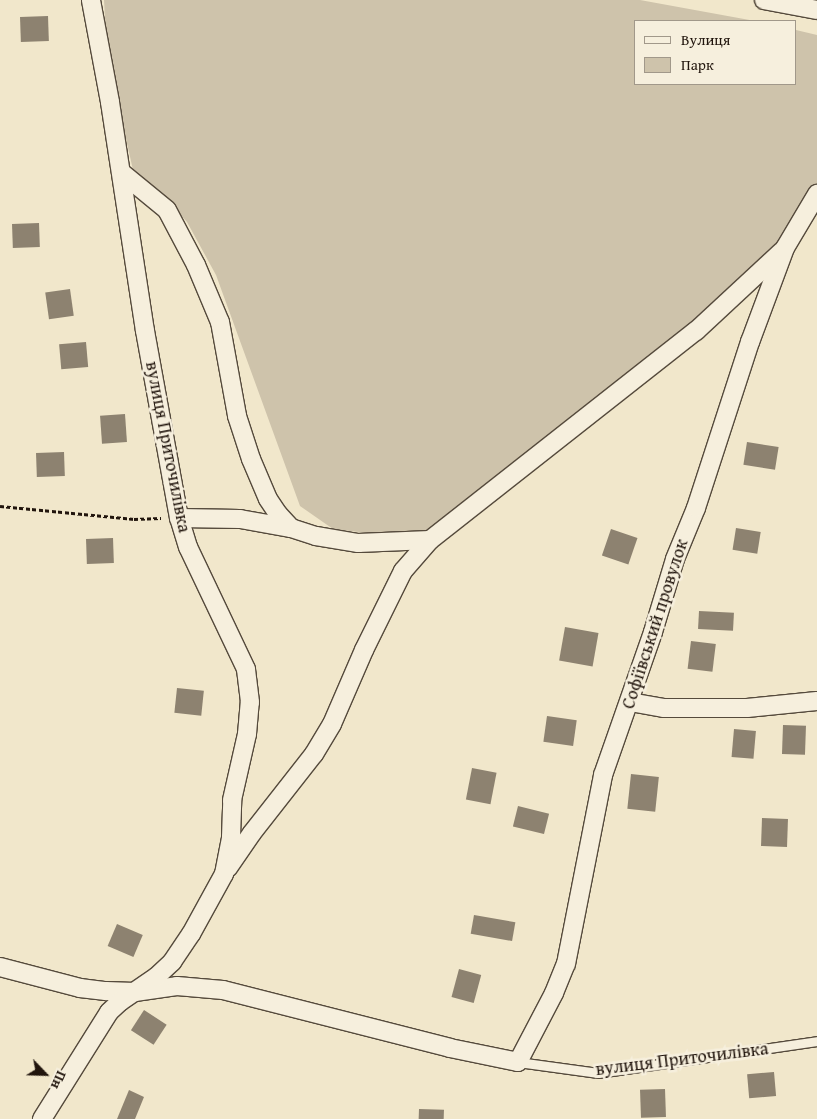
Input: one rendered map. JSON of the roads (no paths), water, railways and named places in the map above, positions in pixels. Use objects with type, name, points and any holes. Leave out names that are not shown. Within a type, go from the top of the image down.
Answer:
[{"type":"street","name":"вулиця Приточилівка","points":[[42,1119],[109,1012],[156,977],[172,962],[191,934],[224,874],[231,837],[232,800],[247,734],[249,682],[240,653],[188,547],[179,518],[147,340],[122,173],[91,0]]},
{"type":"street","points":[[764,0],[817,10]]},
{"type":"street","points":[[122,173],[167,210],[196,265],[220,322],[237,416],[250,459],[268,499],[291,528]]},
{"type":"street","name":"Софіївський провулок","points":[[518,1062],[554,994],[566,964],[603,776],[630,702],[675,559],[696,508],[750,342],[785,248],[817,194]]},
{"type":"street","points":[[224,874],[252,833],[314,754],[332,724],[364,650],[403,571],[430,540],[696,331],[785,248]]},
{"type":"street","points":[[179,518],[240,519],[291,528],[316,536],[358,543],[430,540]]},
{"type":"street","points":[[630,702],[664,708],[747,708],[817,701]]},
{"type":"street","points":[[0,967],[80,988],[135,992],[177,986],[223,990],[441,1046],[518,1062]]},
{"type":"lane","name":"вулиця Приточилівка","points":[[518,1062],[598,1073],[817,1041]]}]
